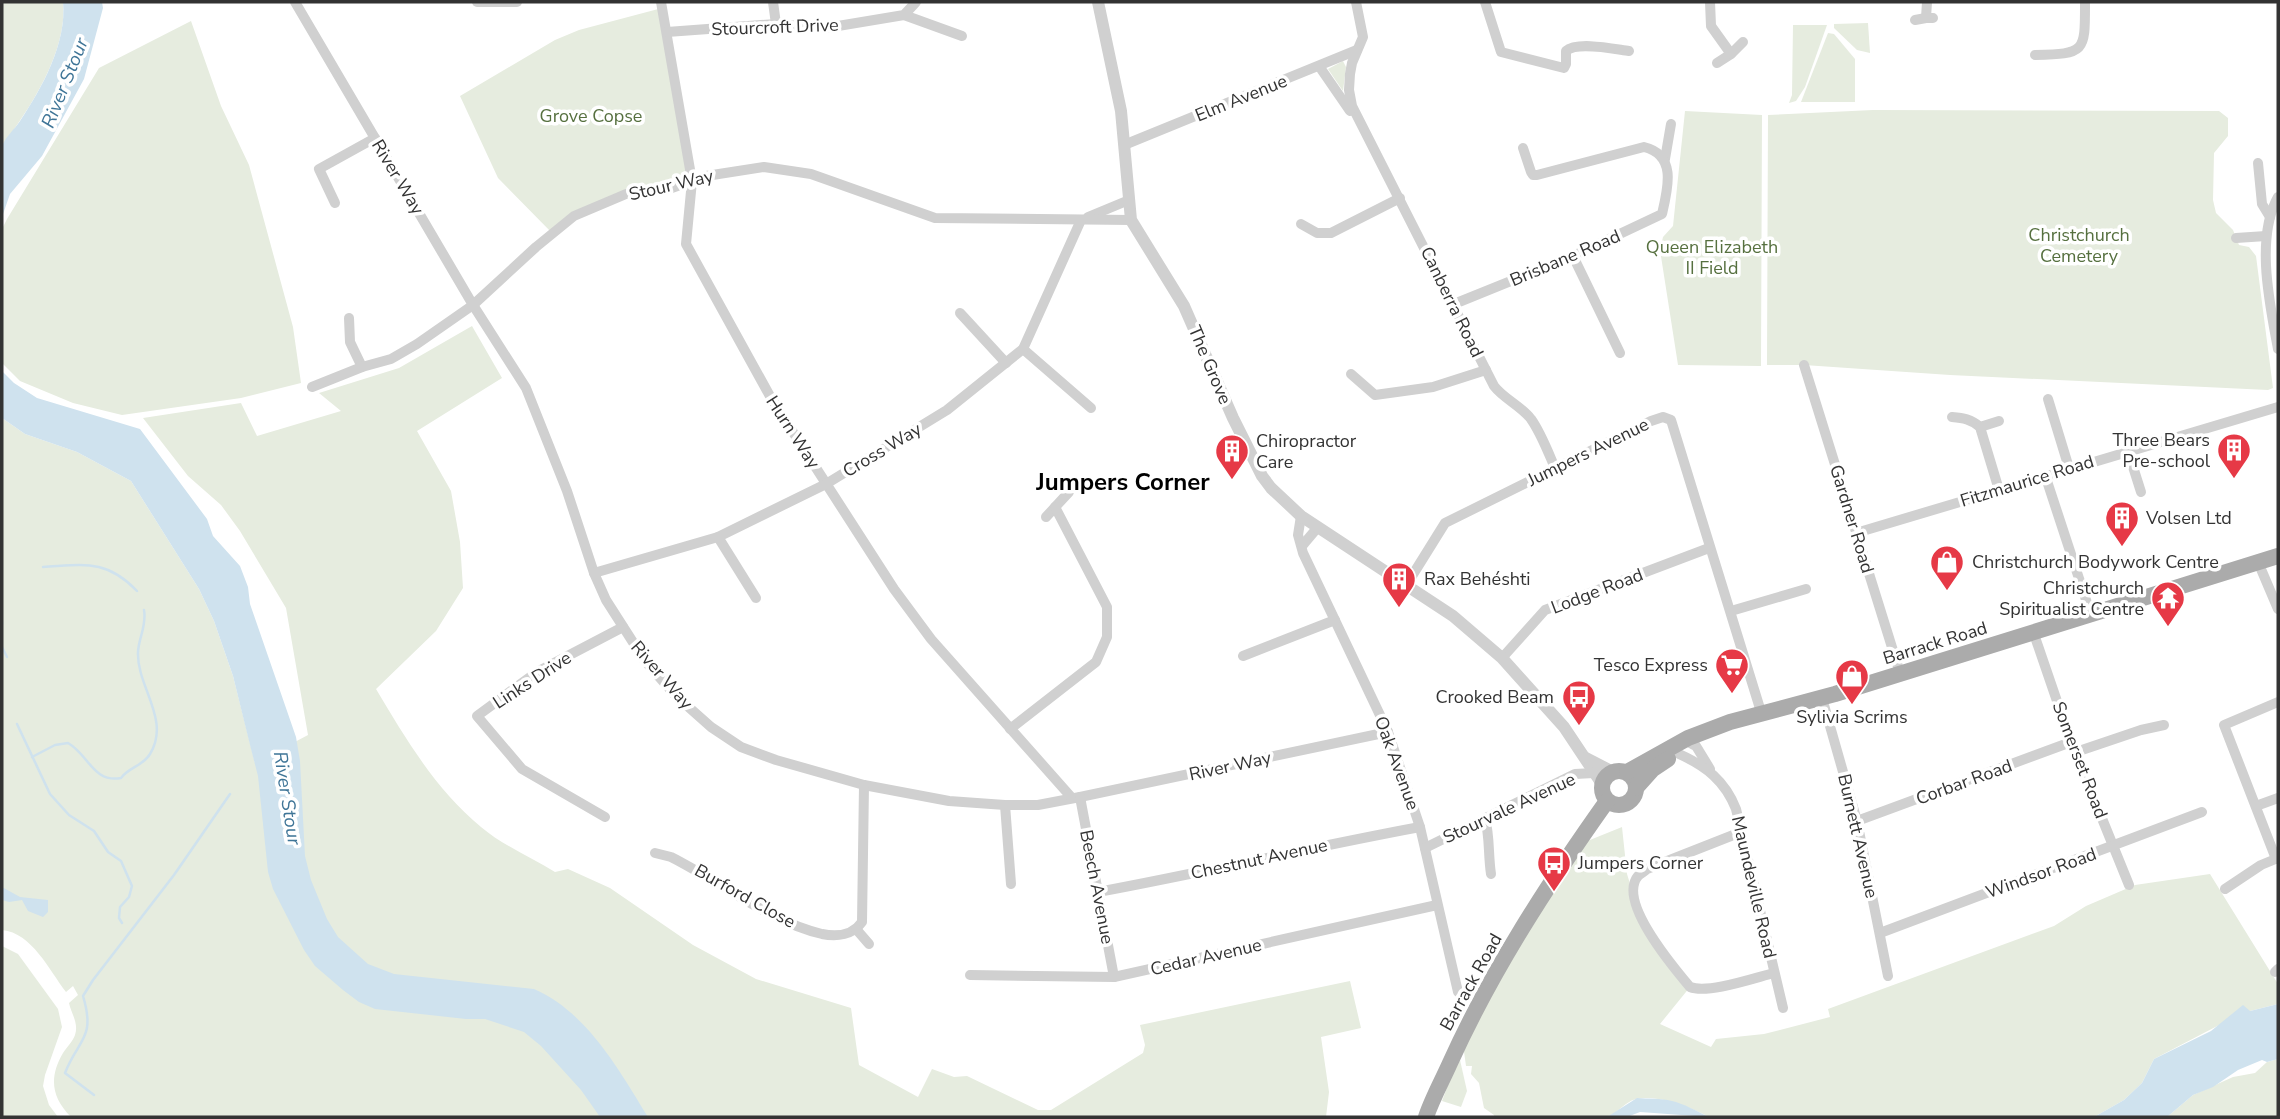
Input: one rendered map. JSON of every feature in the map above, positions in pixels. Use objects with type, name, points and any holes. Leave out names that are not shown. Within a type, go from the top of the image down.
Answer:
[{"type":"main road","name":"Barrack Road","points":[[1609,775],[1762,715],[2034,634],[2278,556]]},
{"type":"main road","name":"Barrack Road","points":[[1636,789],[1653,769],[1687,746]]},
{"type":"main road","points":[[1609,775],[1634,779],[1636,789],[1626,804],[1613,804],[1604,796],[1609,775]]},
{"type":"main road","name":"Barrack Road","points":[[1426,1117],[1462,1037],[1500,964],[1607,801]]},
{"type":"street","name":"River Way","points":[[295,2],[473,305],[526,388],[606,600],[645,661],[675,695],[721,734],[741,747],[776,761],[864,785],[949,801],[1005,805],[1038,804],[1076,798],[1388,732]]},
{"type":"street","points":[[477,2],[517,2]]},
{"type":"street","name":"Hurn Way","points":[[661,2],[692,181],[686,244],[771,398],[894,589],[931,639],[1010,729],[1076,798]]},
{"type":"street","points":[[774,2],[776,24]]},
{"type":"street","points":[[916,2],[904,15],[962,37]]},
{"type":"street","name":"The Grove","points":[[1098,2],[1121,111],[1131,220],[1184,306],[1233,418],[1262,476],[1301,516],[1453,616],[1502,658],[1564,727],[1586,758],[1609,775]]},
{"type":"street","name":"Canberra Road","points":[[1356,2],[1363,37],[1352,63],[1349,90],[1360,126]]},
{"type":"street","points":[[1485,2],[1501,52],[1564,68],[1569,47],[1629,51]]},
{"type":"street","points":[[1710,2],[1711,26],[1731,54]]},
{"type":"street","points":[[1925,18],[1927,2]]},
{"type":"street","points":[[2035,55],[2068,54],[2080,49],[2084,42],[2085,2]]},
{"type":"street","name":"Stourcroft Drive","points":[[667,32],[776,24],[826,28],[904,15]]},
{"type":"street","points":[[1717,63],[1743,42]]},
{"type":"street","name":"Elm Avenue","points":[[1124,145],[1357,50]]},
{"type":"street","name":"Canberra Road","points":[[1319,66],[1360,126],[1400,198],[1501,396],[1524,411],[1531,420],[1555,468]]},
{"type":"street","name":"Brisbane Road","points":[[1454,304],[1573,256],[1662,214],[1667,169],[1665,159],[1671,124]]},
{"type":"street","points":[[335,203],[319,169],[375,138]]},
{"type":"street","points":[[1522,148],[1533,175],[1644,147],[1653,149],[1665,159]]},
{"type":"street","points":[[2258,163],[2262,204],[2270,217]]},
{"type":"street","name":"Stour Way","points":[[312,387],[362,367],[391,359],[473,305],[574,216],[626,194],[666,190],[706,176],[764,167],[811,174],[936,218],[1131,220]]},
{"type":"street","points":[[2278,197],[2266,236],[2270,306],[2278,349]]},
{"type":"street","points":[[1301,224],[1317,233],[1331,233],[1400,198]]},
{"type":"street","name":"Stour Way","points":[[1081,220],[1129,201]]},
{"type":"street","name":"Cross Way","points":[[594,573],[718,537],[826,484],[947,410],[1023,349],[1081,220]]},
{"type":"street","points":[[2236,238],[2266,236]]},
{"type":"street","points":[[1573,256],[1620,354]]},
{"type":"street","points":[[960,313],[1006,363]]},
{"type":"street","points":[[349,318],[350,342],[362,367]]},
{"type":"street","points":[[1023,349],[1091,408]]},
{"type":"street","name":"Gardner Road","points":[[1804,365],[1900,673]]},
{"type":"street","points":[[1351,374],[1374,399],[1433,387],[1486,370]]},
{"type":"street","points":[[2048,400],[2069,468]]},
{"type":"street","name":"Fitzmaurice Road","points":[[1856,533],[2278,407]]},
{"type":"street","points":[[1952,417],[1973,421],[1980,427],[1999,490]]},
{"type":"street","name":"Jumpers Avenue","points":[[1407,584],[1445,523],[1651,421],[1664,418],[1671,420],[1762,715]]},
{"type":"street","points":[[1980,427],[1999,421]]},
{"type":"street","points":[[2128,451],[2141,492]]},
{"type":"street","points":[[2045,475],[2091,615]]},
{"type":"street","points":[[1046,517],[1069,492]]},
{"type":"street","points":[[1010,729],[1097,662],[1107,637],[1108,607],[1055,507]]},
{"type":"street","name":"Oak Avenue","points":[[1301,516],[1298,535],[1302,546],[1388,732],[1420,827],[1458,992]]},
{"type":"street","points":[[1302,546],[1318,527]]},
{"type":"street","points":[[718,537],[756,598]]},
{"type":"street","name":"Lodge Road","points":[[1502,658],[1545,610],[1710,548]]},
{"type":"street","points":[[2258,562],[2278,609]]},
{"type":"street","points":[[1731,611],[1805,589]]},
{"type":"street","points":[[1244,656],[1335,620]]},
{"type":"street","name":"Links Drive","points":[[605,817],[522,769],[477,716],[537,672],[623,627]]},
{"type":"street","name":"Somerset Road","points":[[2034,634],[2071,742],[2129,885]]},
{"type":"street","name":"Burnett Avenue","points":[[1822,698],[1857,821],[1888,976]]},
{"type":"street","points":[[2225,889],[2261,865],[2277,858],[2224,724],[2278,702]]},
{"type":"street","points":[[2077,752],[2164,725]]},
{"type":"street","name":"Corbar Road","points":[[1857,821],[2071,742]]},
{"type":"street","name":"Maundeville Road","points":[[1687,746],[1712,773]]},
{"type":"street","name":"Maundeville Road","points":[[1687,746],[1731,797],[1783,1008]]},
{"type":"street","name":"The Grove","points":[[1586,758],[1609,775]]},
{"type":"street","name":"Stourvale Avenue","points":[[1425,848],[1576,775],[1609,775]]},
{"type":"street","points":[[864,785],[862,922],[856,929],[869,944]]},
{"type":"street","name":"Beech Avenue","points":[[1076,798],[1115,977]]},
{"type":"street","points":[[2256,806],[2278,798]]},
{"type":"street","points":[[1005,805],[1012,884]]},
{"type":"street","name":"Windsor Road","points":[[1881,933],[2202,813]]},
{"type":"street","points":[[1485,818],[1490,838],[1488,851],[1492,874]]},
{"type":"street","name":"Chestnut Avenue","points":[[1098,892],[1420,827]]},
{"type":"street","points":[[1741,832],[1647,869],[1637,877],[1634,887],[1636,901],[1647,931],[1690,986],[1696,989],[1722,985],[1774,973]]},
{"type":"street","name":"Burford Close","points":[[655,853],[671,857],[798,926],[833,935],[846,934],[856,929]]},
{"type":"street","name":"Cedar Avenue","points":[[971,975],[1115,977],[1437,905]]},
{"type":"green space","points":[[2,2],[63,2],[63,21],[60,40],[45,78],[2,146]]},
{"type":"green space","name":"Grove Copse","points":[[662,8],[692,181],[636,193],[602,204],[553,234],[498,178],[460,96],[555,40],[579,30]]},
{"type":"green space","points":[[191,21],[221,106],[249,165],[293,327],[301,383],[241,398],[122,415],[73,403],[20,381],[2,363],[2,229],[99,68]]},
{"type":"green space","points":[[1868,23],[1870,53],[1857,50],[1834,28],[1834,24]]},
{"type":"green space","points":[[1793,25],[1827,25],[1805,87],[1796,101],[1789,103],[1792,95]]},
{"type":"green space","points":[[1828,33],[1834,34],[1855,59],[1855,102],[1801,102]]},
{"type":"green space","points":[[1343,61],[1346,67],[1343,91],[1328,69]]},
{"type":"green space","name":"Christchurch Cemetery","points":[[1873,110],[2219,111],[2228,118],[2228,136],[2214,153],[2213,200],[2216,213],[2233,230],[2239,245],[2249,247],[2256,256],[2273,388],[2268,390],[1767,365],[1768,115]]},
{"type":"green space","name":"Queen Elizabeth II Field","points":[[1685,111],[1762,115],[1761,366],[1678,365],[1660,250],[1663,237],[1673,226]]},
{"type":"green space","points":[[472,326],[502,378],[417,431],[451,491],[460,542],[463,588],[436,631],[376,689],[422,762],[465,812],[507,845],[555,872],[568,869],[610,888],[693,945],[756,979],[851,1008],[859,1065],[918,1097],[932,1069],[954,1077],[967,1076],[1038,1110],[1051,1110],[1143,1053],[1145,1045],[1140,1025],[1350,981],[1361,1028],[1321,1037],[1329,1092],[1326,1117],[71,1117],[59,1102],[54,1079],[63,1053],[75,1035],[75,1022],[69,1003],[78,995],[73,986],[66,992],[31,945],[13,933],[2,930],[2,418],[25,434],[77,452],[131,481],[199,589],[214,621],[233,676],[255,763],[308,735],[286,608],[240,531],[221,505],[188,476],[143,418],[241,403],[257,436],[341,411],[319,393],[399,368]]},
{"type":"green space","points":[[1622,827],[1627,874],[1640,916],[1690,987],[1660,1024],[1711,1047],[1716,1039],[1764,1034],[1830,1017],[1828,1009],[2054,926],[2086,906],[2135,885],[2210,874],[2278,984],[2278,1004],[2250,1011],[2154,1059],[2142,1083],[2124,1100],[2094,1117],[1709,1117],[1674,1102],[1644,1098],[1636,1099],[1604,1117],[1494,1117],[1484,1108],[1479,1083],[1471,1074],[1472,1066],[1466,1066],[1462,1037],[1575,846]]},
{"type":"green space","points":[[2,946],[18,954],[58,1009],[62,1027],[43,1086],[49,1105],[58,1117],[2,1117]]},
{"type":"green space","points":[[2278,1059],[2278,1117],[2167,1117],[2193,1095],[2233,1077],[2255,1073],[2267,1062]]},
{"type":"green space","points":[[1460,1060],[1467,1091],[1461,1107],[1442,1101]]},
{"type":"water","name":"River Stour","points":[[63,2],[102,2],[103,8],[84,79],[42,156],[10,194],[2,217],[2,147],[28,108],[51,64],[61,33]]},
{"type":"water","name":"River Stour","points":[[2,371],[14,383],[37,398],[140,429],[207,519],[213,536],[240,566],[248,587],[250,604],[296,737],[300,761],[305,856],[311,880],[327,919],[338,937],[368,964],[394,974],[534,989],[553,999],[586,1027],[600,1044],[648,1117],[600,1117],[581,1090],[541,1046],[524,1032],[485,1019],[375,1009],[359,1002],[315,966],[273,889],[268,872],[258,776],[233,676],[214,621],[199,589],[131,481],[77,452],[25,434],[2,418]]},
{"type":"water","points":[[2,887],[20,897],[48,900],[48,912],[43,917],[28,911],[22,900],[2,900]]},
{"type":"water","points":[[2278,1004],[2278,1059],[2267,1062],[2262,1060],[2238,1070],[2213,1087],[2193,1095],[2167,1117],[2094,1117],[2124,1100],[2142,1083],[2154,1059],[2211,1031],[2243,1005],[2250,1011]]},
{"type":"water","points":[[1637,1098],[1676,1102],[1709,1117],[1640,1112],[1627,1117],[1607,1117]]},
{"type":"waterway","points":[[43,567],[82,565],[104,568],[126,580],[137,591]]},
{"type":"waterway","points":[[32,757],[55,745],[68,743],[97,772],[112,778],[121,778],[147,758],[157,729],[139,666],[138,648],[144,610]]},
{"type":"waterway","points":[[2,647],[7,657]]},
{"type":"waterway","points":[[17,724],[50,794],[69,815],[94,831],[108,852],[121,861],[132,886],[129,897],[120,907],[119,918],[122,923]]},
{"type":"waterway","points":[[94,1095],[65,1073],[86,1030],[88,1021],[83,996],[174,875],[230,794]]},
{"type":"place","name":"Three Bears Pre-school","points":[[2234,480]]},
{"type":"place","name":"Chiropractor Care","points":[[1232,481]]},
{"type":"place","name":"Volsen Ltd","points":[[2122,548]]},
{"type":"place","name":"Christchurch Bodywork Centre","points":[[1947,592]]},
{"type":"place","name":"Rax Behéshti","points":[[1399,609]]},
{"type":"place","name":"Christchurch Spiritualist Centre","points":[[2168,628]]},
{"type":"place","name":"Tesco Express","points":[[1732,695]]},
{"type":"place","name":"Sylivia Scrims","points":[[1852,706]]},
{"type":"place","name":"Crooked Beam","points":[[1579,727]]},
{"type":"place","name":"Jumpers Corner","points":[[1554,893]]},
{"type":"district","name":"Jumpers Corner","points":[[1123,482]]}]
